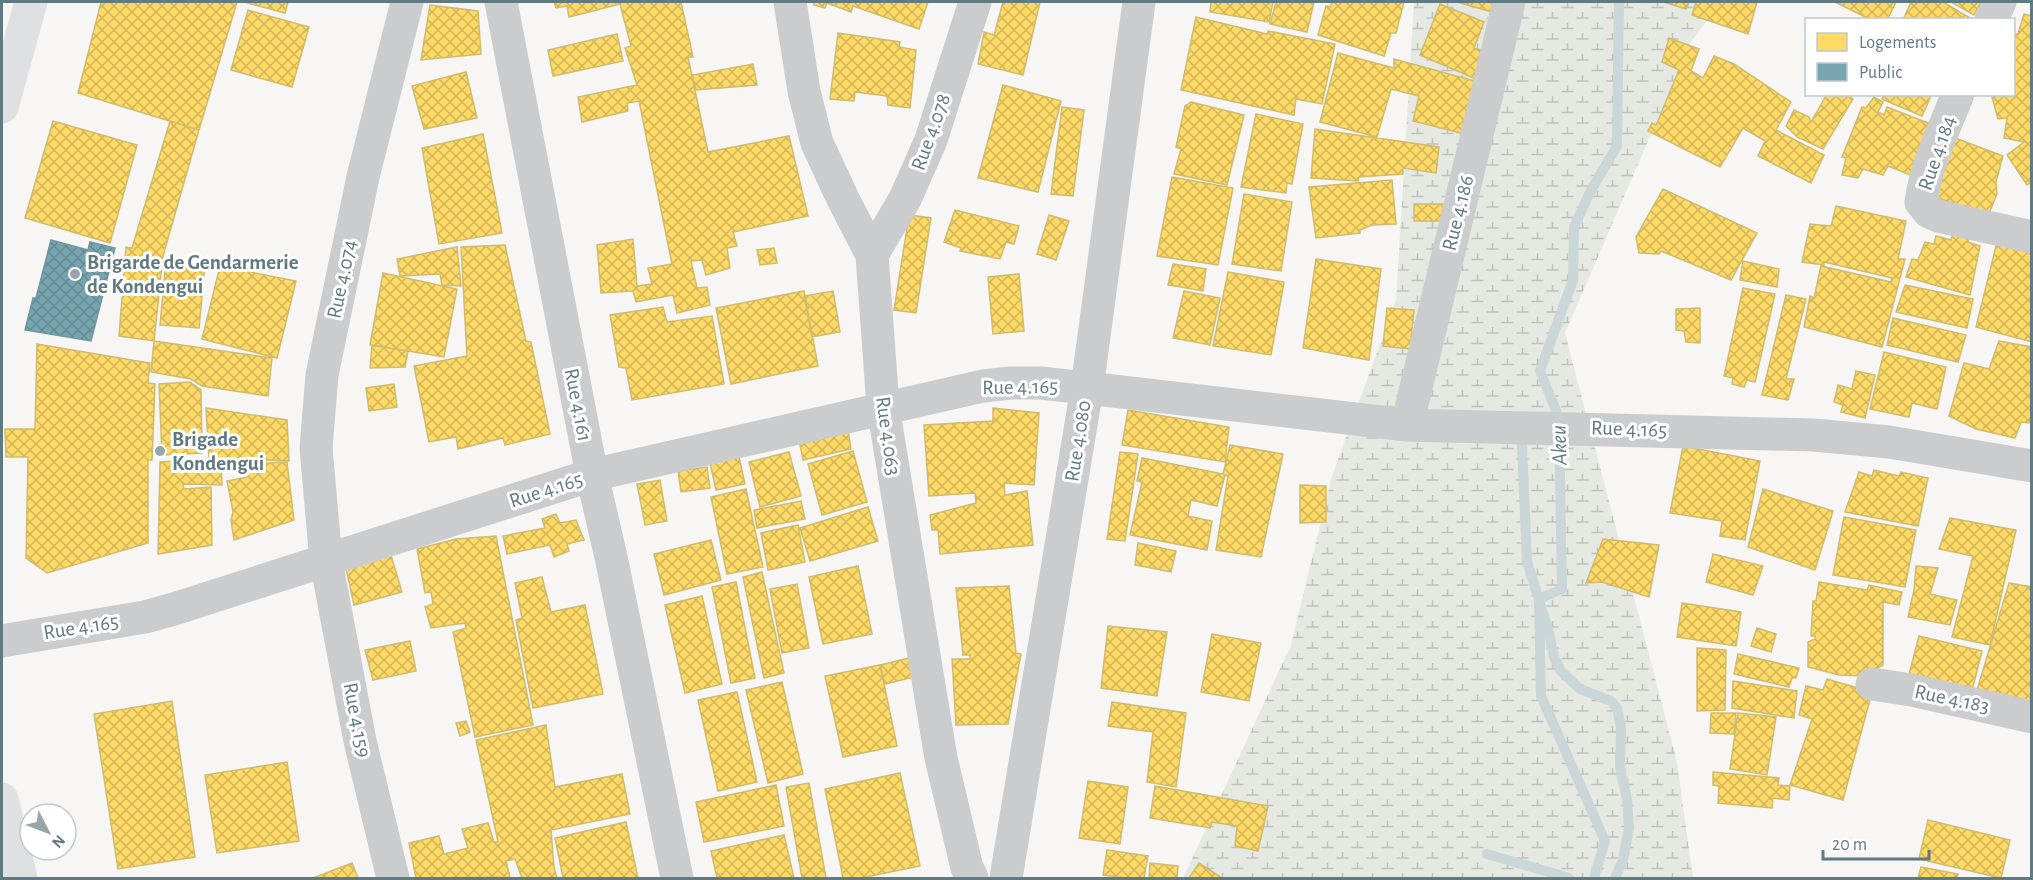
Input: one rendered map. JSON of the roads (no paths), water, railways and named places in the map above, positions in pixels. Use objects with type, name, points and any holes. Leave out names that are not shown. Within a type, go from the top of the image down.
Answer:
[{"type":"main road","points":[[2,107],[31,2]]},
{"type":"main road","points":[[2,799],[21,879]]},
{"type":"street","name":"Rue 4.074","points":[[326,561],[316,448],[322,375],[363,177],[408,2]]},
{"type":"street","name":"Rue 4.161","points":[[501,2],[592,475],[677,879]]},
{"type":"street","name":"Rue 4.063","points":[[790,2],[804,91],[817,143],[872,255],[883,407],[941,758],[967,868],[972,879]]},
{"type":"street","name":"Rue 4.078","points":[[872,255],[905,199],[931,140],[975,2]]},
{"type":"street","name":"Rue 4.080","points":[[1006,879],[1087,388],[1139,2]]},
{"type":"street","name":"Rue 4.186","points":[[1407,425],[1509,2]]},
{"type":"street","points":[[1992,18],[2000,2]]},
{"type":"street","name":"Rue 4.184","points":[[1957,96],[1923,187],[1921,202],[1929,212],[1938,216],[2031,237]]},
{"type":"street","name":"Rue 4.165","points":[[2,641],[145,617],[592,475],[883,407],[983,386],[1010,383],[1040,383],[1407,425],[1815,435],[1889,442],[2031,466]]},
{"type":"street","name":"Rue 4.159","points":[[326,561],[360,741],[393,879]]},
{"type":"street","name":"Rue 4.183","points":[[1872,684],[1911,690],[2031,717]]},
{"type":"waterway","name":"Akeu","points":[[1594,878],[1605,841],[1541,696],[1539,599],[1562,589],[1559,418],[1540,371],[1573,280],[1574,227],[1590,192],[1617,146],[1619,2]]},
{"type":"waterway","points":[[1522,446],[1527,561],[1554,657],[1561,671],[1580,689],[1611,701],[1617,708],[1621,727],[1620,767],[1627,799],[1629,828],[1623,860],[1615,878]]},
{"type":"waterway","points":[[1487,854],[1569,878]]},
{"type":"place","name":"Brigarde de Gendarmerie de Kondengui","points":[[75,274]]},
{"type":"place","name":"Brigade Kondengui","points":[[160,451]]}]
